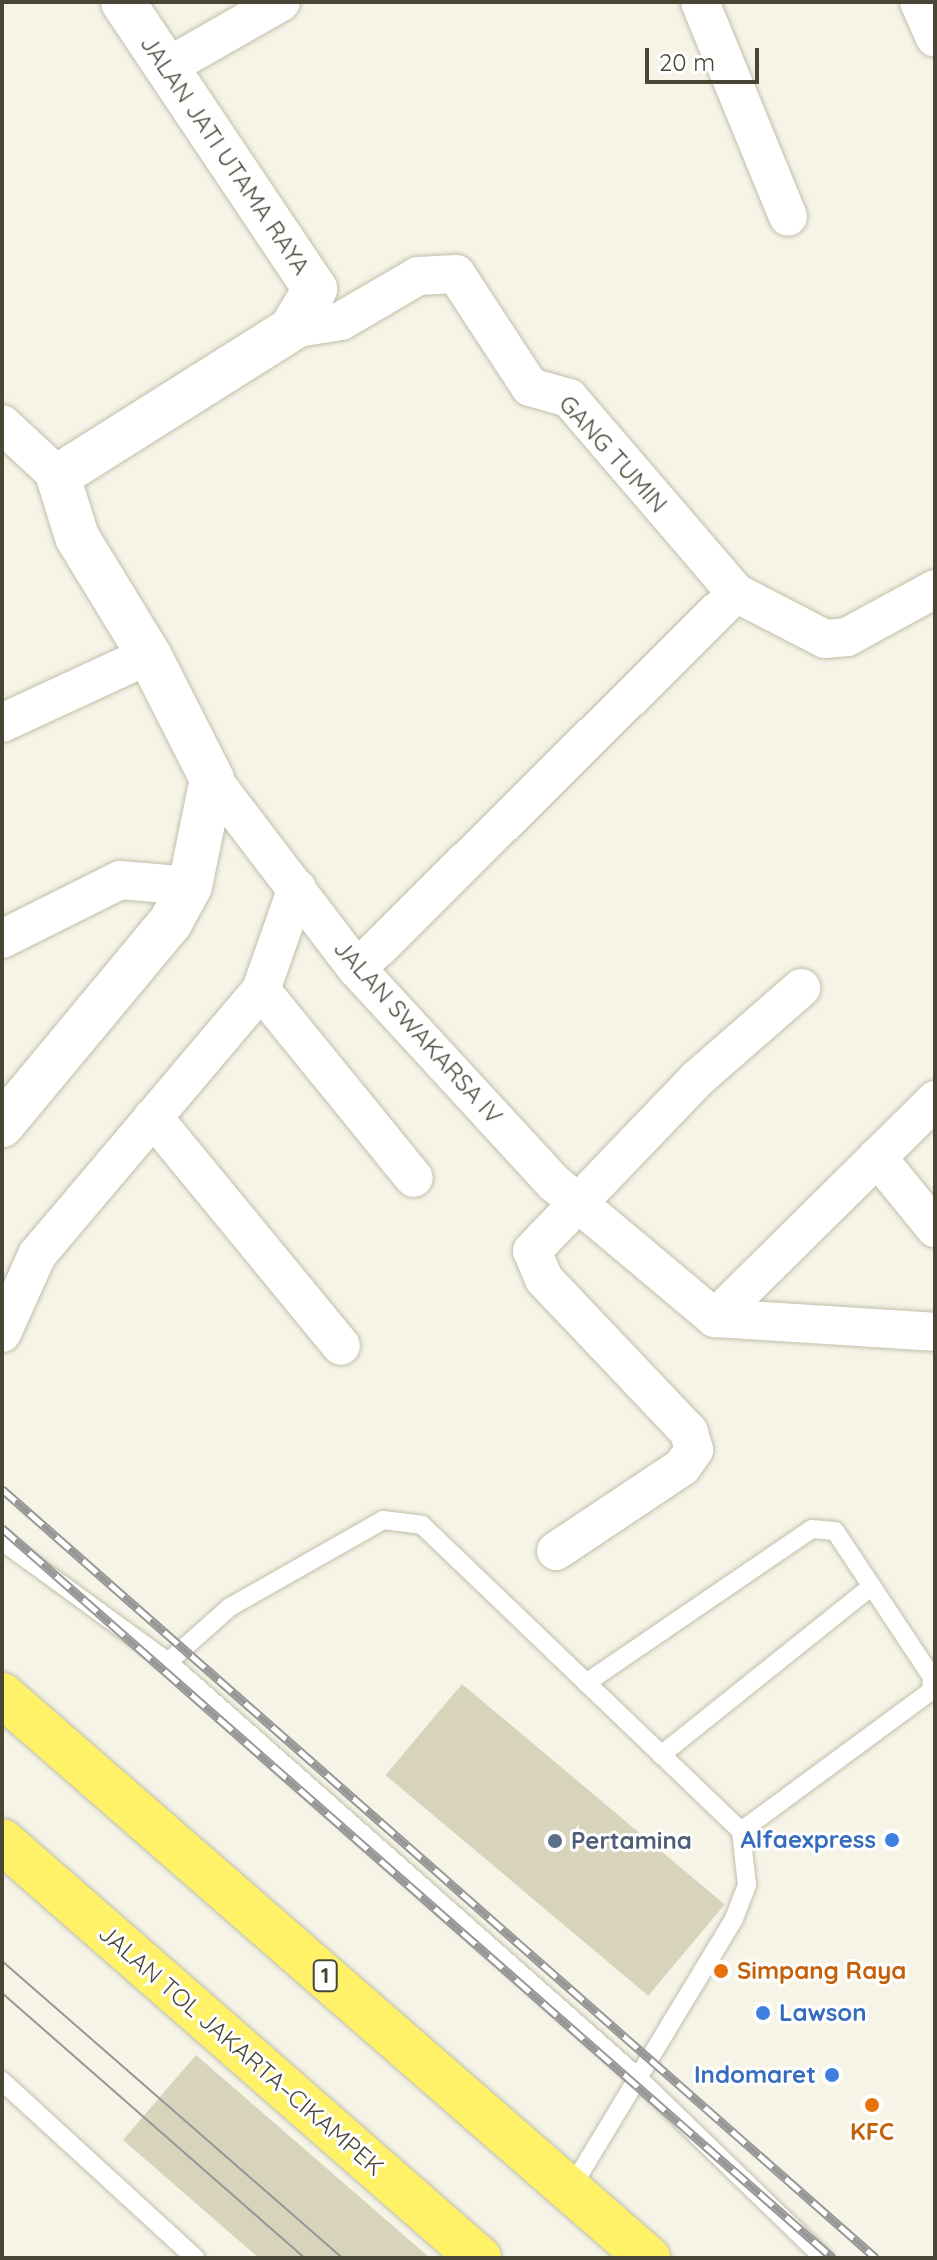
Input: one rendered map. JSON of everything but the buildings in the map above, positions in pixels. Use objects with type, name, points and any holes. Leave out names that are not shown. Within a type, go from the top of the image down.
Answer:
[{"type":"highway","name":"1","points":[[2,1695],[648,2258]]},
{"type":"highway","name":"JALAN TOL JAKARTA–CIKAMPEK","points":[[2,1841],[479,2258]]},
{"type":"street","name":"JALAN JATI UTAMA RAYA","points":[[58,476],[291,329],[315,289],[123,2]]},
{"type":"street","points":[[167,67],[281,2]]},
{"type":"street","points":[[700,2],[788,217]]},
{"type":"street","points":[[919,2],[935,38]]},
{"type":"street","name":"GANG TUMIN","points":[[291,329],[341,321],[418,276],[456,274],[530,387],[569,398],[736,593]]},
{"type":"street","points":[[2,424],[58,476],[77,537],[149,655],[212,779],[190,886],[139,968],[2,1125]]},
{"type":"street","points":[[357,969],[736,593],[825,639],[847,637],[935,589]]},
{"type":"street","points":[[2,723],[149,655]]},
{"type":"street","name":"JALAN SWAKARSA IV","points":[[212,779],[357,969],[573,1202],[715,1318]]},
{"type":"street","points":[[2,939],[120,880],[190,886]]},
{"type":"street","points":[[2,1333],[37,1255],[261,990],[297,888]]},
{"type":"street","points":[[556,1551],[682,1467],[694,1450],[689,1432],[665,1403],[535,1264],[538,1240],[573,1202],[801,988]]},
{"type":"street","points":[[261,990],[414,1178]]},
{"type":"street","points":[[715,1318],[935,1100]]},
{"type":"street","points":[[153,1117],[341,1346]]},
{"type":"street","points":[[877,1157],[935,1228]]},
{"type":"street","points":[[715,1318],[935,1332]]},
{"type":"lane","points":[[168,1662],[230,1607],[383,1520],[406,1521],[443,1541],[741,1831],[747,1885],[734,1919],[634,2074],[570,2190]]},
{"type":"lane","points":[[586,1683],[820,1525],[835,1531],[932,1677],[931,1691],[741,1831]]},
{"type":"lane","points":[[2,1541],[168,1662],[634,2074],[824,2258]]},
{"type":"lane","points":[[661,1755],[872,1586]]},
{"type":"lane","points":[[2,2081],[195,2258]]},
{"type":"tram line","points":[[2,1961],[343,2258]]},
{"type":"tram line","points":[[2,1993],[305,2258]]},
{"type":"railway","points":[[2,1489],[876,2258]]},
{"type":"railway","points":[[2,1528],[833,2258]]},
{"type":"place","name":"Alfaexpress","points":[[892,1840]]},
{"type":"place","name":"Pertamina","points":[[555,1841]]},
{"type":"place","name":"Simpang Raya","points":[[721,1971]]},
{"type":"place","name":"Lawson","points":[[763,2013]]},
{"type":"place","name":"Indomaret","points":[[832,2075]]},
{"type":"place","name":"KFC","points":[[872,2105]]}]
